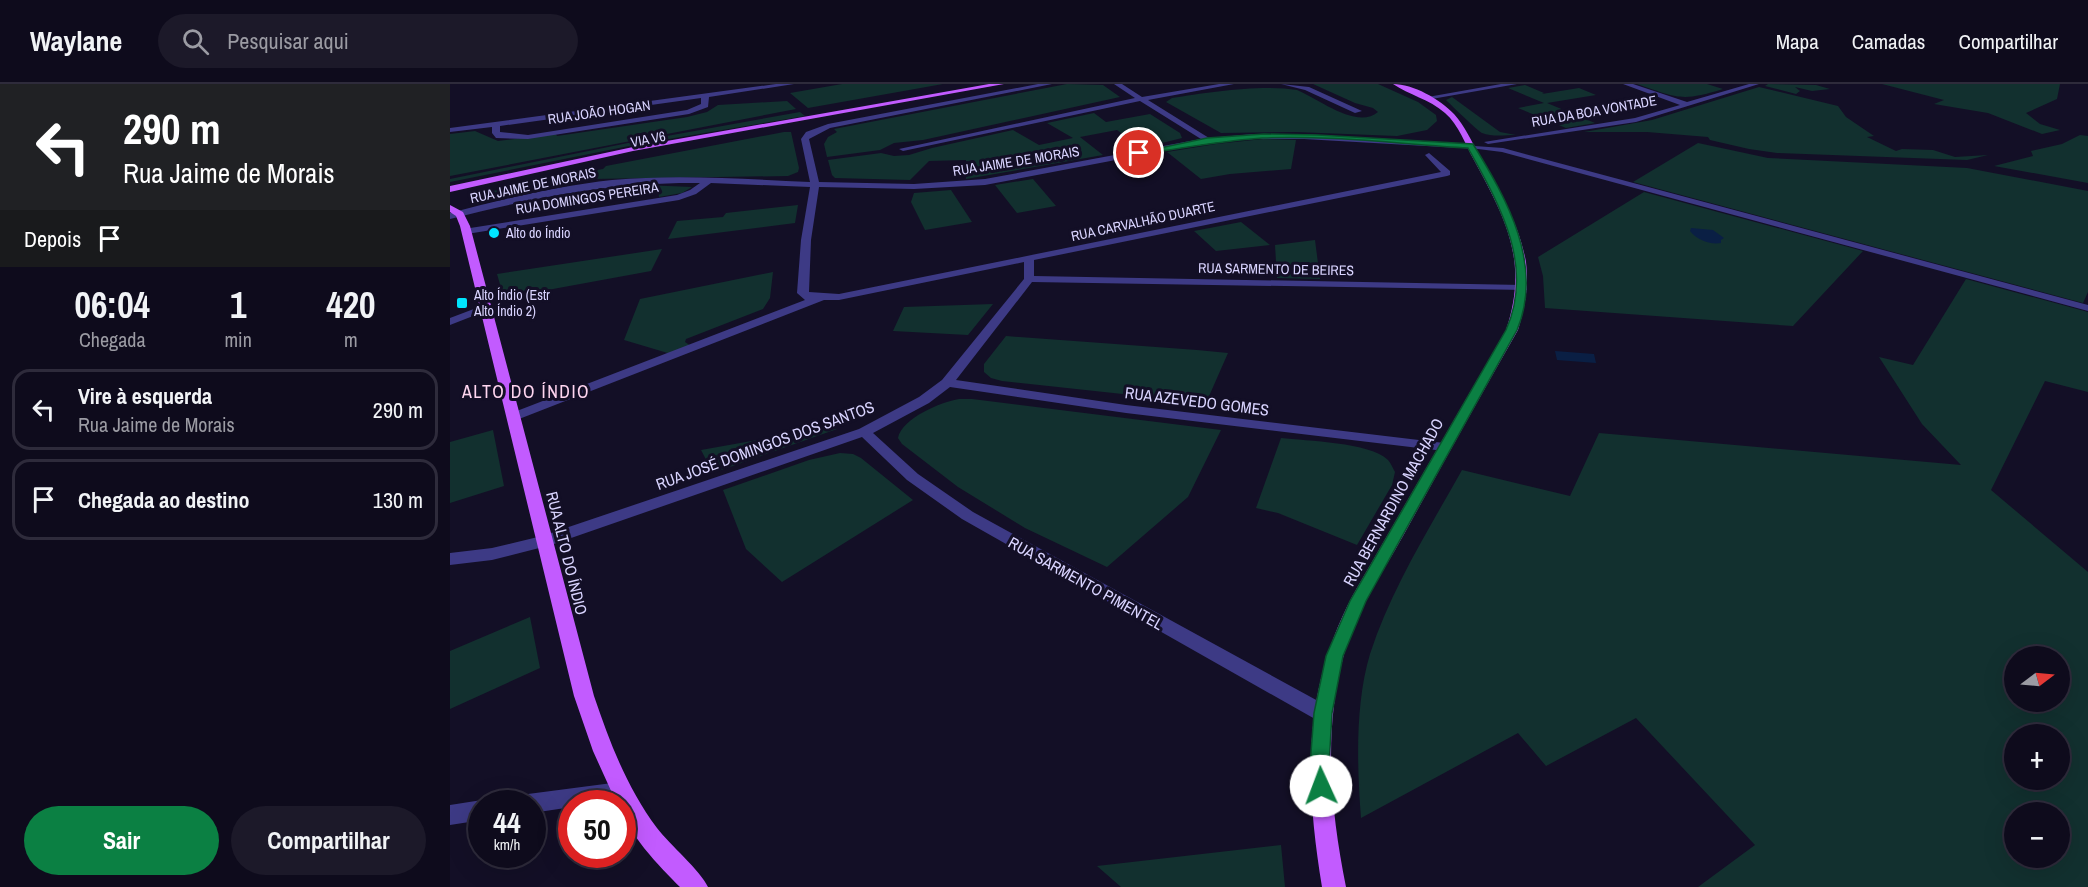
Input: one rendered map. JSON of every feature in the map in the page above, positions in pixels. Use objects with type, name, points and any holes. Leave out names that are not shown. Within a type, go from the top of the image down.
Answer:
[{"type":"main road","name":"VIA V6","points":[[450,191],[490,187],[851,112],[1001,84]]},
{"type":"main road","name":"RUA BERNARDINO MACHADO","points":[[1334,887],[1325,844],[1319,766],[1323,713],[1335,656],[1358,601],[1512,330],[1520,310],[1523,288],[1521,264],[1512,230],[1500,199],[1457,122],[1449,113],[1426,98],[1396,84]]},
{"type":"main road","name":"RUA ALTO DO ÍNDIO","points":[[453,213],[467,231],[584,696],[599,744],[620,790]]},
{"type":"main road","name":"RUA ALTO DO ÍNDIO","points":[[636,816],[648,835],[696,887]]},
{"type":"street","points":[[450,130],[791,84]]},
{"type":"street","points":[[820,298],[808,297],[803,293],[806,240],[815,184],[806,139],[809,134],[816,130],[1049,84]]},
{"type":"street","points":[[1116,84],[1207,140]]},
{"type":"street","points":[[903,149],[1141,99],[1231,84]]},
{"type":"street","points":[[1284,84],[1307,88],[1358,111]]},
{"type":"street","points":[[1426,98],[1514,84]]},
{"type":"street","points":[[1626,84],[1688,105]]},
{"type":"street","name":"RUA DA BOA VONTADE","points":[[1470,146],[1624,122],[1755,84]]},
{"type":"street","name":"RUA JOÃO HOGAN","points":[[496,124],[496,133],[499,136],[528,137],[689,112],[705,105],[705,95]]},
{"type":"street","name":"RUA JAIME DE MORAIS","points":[[453,213],[546,193],[594,185],[642,181],[937,186],[983,182],[1207,140],[1290,136],[1470,146]]},
{"type":"street","points":[[1470,146],[1503,150],[2088,308]]},
{"type":"street","name":"RUA CARVALHÃO DUARTE","points":[[514,417],[820,298],[839,297],[1447,173],[1429,155]]},
{"type":"street","name":"RUA DOMINGOS PEREIRA","points":[[467,231],[679,196],[693,192],[708,182]]},
{"type":"street","points":[[1029,258],[1029,279]]},
{"type":"street","name":"RUA SARMENTO DE BEIRES","points":[[1029,279],[1523,288]]},
{"type":"street","name":"RUA JOSÉ DOMINGOS DOS SANTOS","points":[[450,559],[492,554],[545,541],[864,432],[924,400],[947,384],[1029,279]]},
{"type":"street","points":[[450,322],[487,307]]},
{"type":"street","name":"RUA AZEVEDO GOMES","points":[[947,384],[1126,409],[1444,447]]},
{"type":"street","name":"RUA SARMENTO PIMENTEL","points":[[864,432],[880,450],[908,473],[1002,536],[1323,713]]},
{"type":"street","points":[[450,815],[468,812]]},
{"type":"green space","points":[[842,84],[943,84],[808,108],[790,93]]},
{"type":"green space","points":[[1067,84],[1103,85],[1120,97],[923,140],[894,143],[880,150],[827,157],[824,144],[828,137],[837,132],[834,129]]},
{"type":"green space","points":[[1313,84],[1378,84],[1418,102],[1436,115],[1437,121],[1427,130],[1397,136],[1296,132],[1221,133],[1166,102],[1172,98],[1218,91],[1284,88],[1297,90],[1349,115],[1369,117],[1378,112]]},
{"type":"green space","points":[[1637,84],[1707,84],[1723,89],[1698,96],[1680,97]]},
{"type":"green space","points":[[1768,84],[1816,85],[1830,89],[1812,91],[1795,87],[1800,91],[1796,94],[1765,86]]},
{"type":"green space","points":[[1882,84],[2060,84],[2057,99],[2026,113],[2040,124],[2060,130],[2042,134],[1988,113],[1934,104],[1944,100]]},
{"type":"green space","points":[[1525,85],[1544,93],[1542,94],[1579,88],[1596,95],[1547,103],[1595,123],[1566,128],[1518,108],[1544,103],[1508,88]]},
{"type":"green space","points":[[1759,87],[1838,106],[1846,117],[1874,136],[1867,137],[1896,151],[1902,149],[1933,150],[1955,157],[1988,155],[1967,160],[1777,153],[1710,140],[1708,137],[1647,132],[1584,132],[1652,120]]},
{"type":"green space","points":[[1452,97],[1500,132],[1516,135],[1482,133],[1446,100]]},
{"type":"green space","points":[[787,101],[796,109],[450,176],[450,134],[475,131],[498,141],[556,134],[557,136],[687,117],[707,112],[718,105]]},
{"type":"green space","points":[[800,112],[805,116],[639,144],[450,182],[450,179],[628,143]]},
{"type":"green space","points":[[1094,113],[1106,122],[1150,114],[1180,133],[1182,138],[1142,148],[1117,130],[1080,137],[1103,155],[966,179],[966,160],[929,161],[910,180],[835,178],[828,160],[881,153],[894,156],[909,155],[1013,130],[1039,145],[1073,138],[1047,123]]},
{"type":"green space","points":[[791,132],[799,168],[798,172],[788,176],[591,179],[499,194],[485,202],[474,198],[479,194],[603,169],[606,166]]},
{"type":"green space","points":[[2080,135],[2088,136],[2088,183],[1994,166],[2033,156],[2031,151],[2062,144]]},
{"type":"green space","points":[[1263,139],[1296,140],[1291,169],[1201,179],[1167,152],[1216,144]]},
{"type":"green space","points":[[1698,143],[1768,158],[1967,168],[2088,191],[2088,292],[2083,303],[1633,182]]},
{"type":"green space","points":[[1033,179],[1056,206],[1017,213],[995,185]]},
{"type":"green space","points":[[643,185],[692,187],[682,193],[659,197],[658,190],[642,192]]},
{"type":"green space","points":[[951,190],[972,222],[925,230],[911,202],[914,193]]},
{"type":"green space","points":[[1644,192],[1863,251],[1793,326],[1545,308],[1543,276],[1538,257]]},
{"type":"green space","points":[[798,205],[795,223],[668,239],[677,221],[723,217],[726,213]]},
{"type":"green space","points":[[1241,222],[1270,245],[1216,251],[1194,231]]},
{"type":"green space","points":[[1315,240],[1320,279],[1277,278],[1275,245]]},
{"type":"green space","points":[[662,249],[651,271],[504,298],[497,274]]},
{"type":"green space","points":[[773,272],[770,298],[763,309],[686,339],[685,342],[691,346],[671,354],[624,340],[640,299]]},
{"type":"green space","points":[[1966,279],[2088,312],[2088,392],[2045,381],[1991,490],[2088,572],[2088,887],[1698,887],[1755,845],[1636,718],[1546,766],[1518,733],[1361,818],[1358,756],[1360,714],[1365,673],[1370,654],[1400,583],[1462,470],[1570,496],[1599,433],[1961,465],[1922,424],[1879,357],[1913,365]]},
{"type":"green space","points":[[993,304],[968,335],[893,331],[904,307]]},
{"type":"green space","points":[[1006,336],[1228,353],[1206,403],[991,378],[984,372],[984,364]]},
{"type":"green space","points":[[959,399],[1221,430],[1188,497],[1107,567],[1025,528],[958,487],[902,444],[898,438],[901,431],[914,418],[933,407]]},
{"type":"green space","points":[[831,427],[837,429],[713,473],[701,450]]},
{"type":"green space","points":[[493,430],[504,486],[450,503],[450,442]]},
{"type":"green space","points":[[1281,438],[1353,446],[1379,454],[1389,461],[1395,472],[1392,485],[1357,545],[1278,513],[1256,508]]},
{"type":"green space","points":[[840,453],[853,454],[861,458],[913,500],[782,582],[746,549],[723,490],[809,460]]},
{"type":"green space","points":[[530,617],[540,668],[450,709],[450,651]]},
{"type":"green space","points":[[1281,845],[1285,887],[1121,887],[1097,866]]},
{"type":"water","points":[[1691,228],[1713,230],[1724,238],[1721,243],[1708,242],[1693,234],[1690,231]]},
{"type":"water","points":[[1555,351],[1594,354],[1596,363],[1557,360]]},
{"type":"place","name":"Alto do Índio","points":[[494,233]]},
{"type":"place","name":"Alto Índio (Estr Alto Índio 2)","points":[[462,303]]},
{"type":"district","name":"ALTO DO ÍNDIO","points":[[526,391]]},
{"type":"route","points":[[1139,153],[1207,140],[1264,136],[1470,146],[1500,199],[1512,230],[1521,264],[1523,288],[1520,310],[1512,330],[1358,601],[1335,656],[1323,713],[1319,766],[1321,786]]}]
